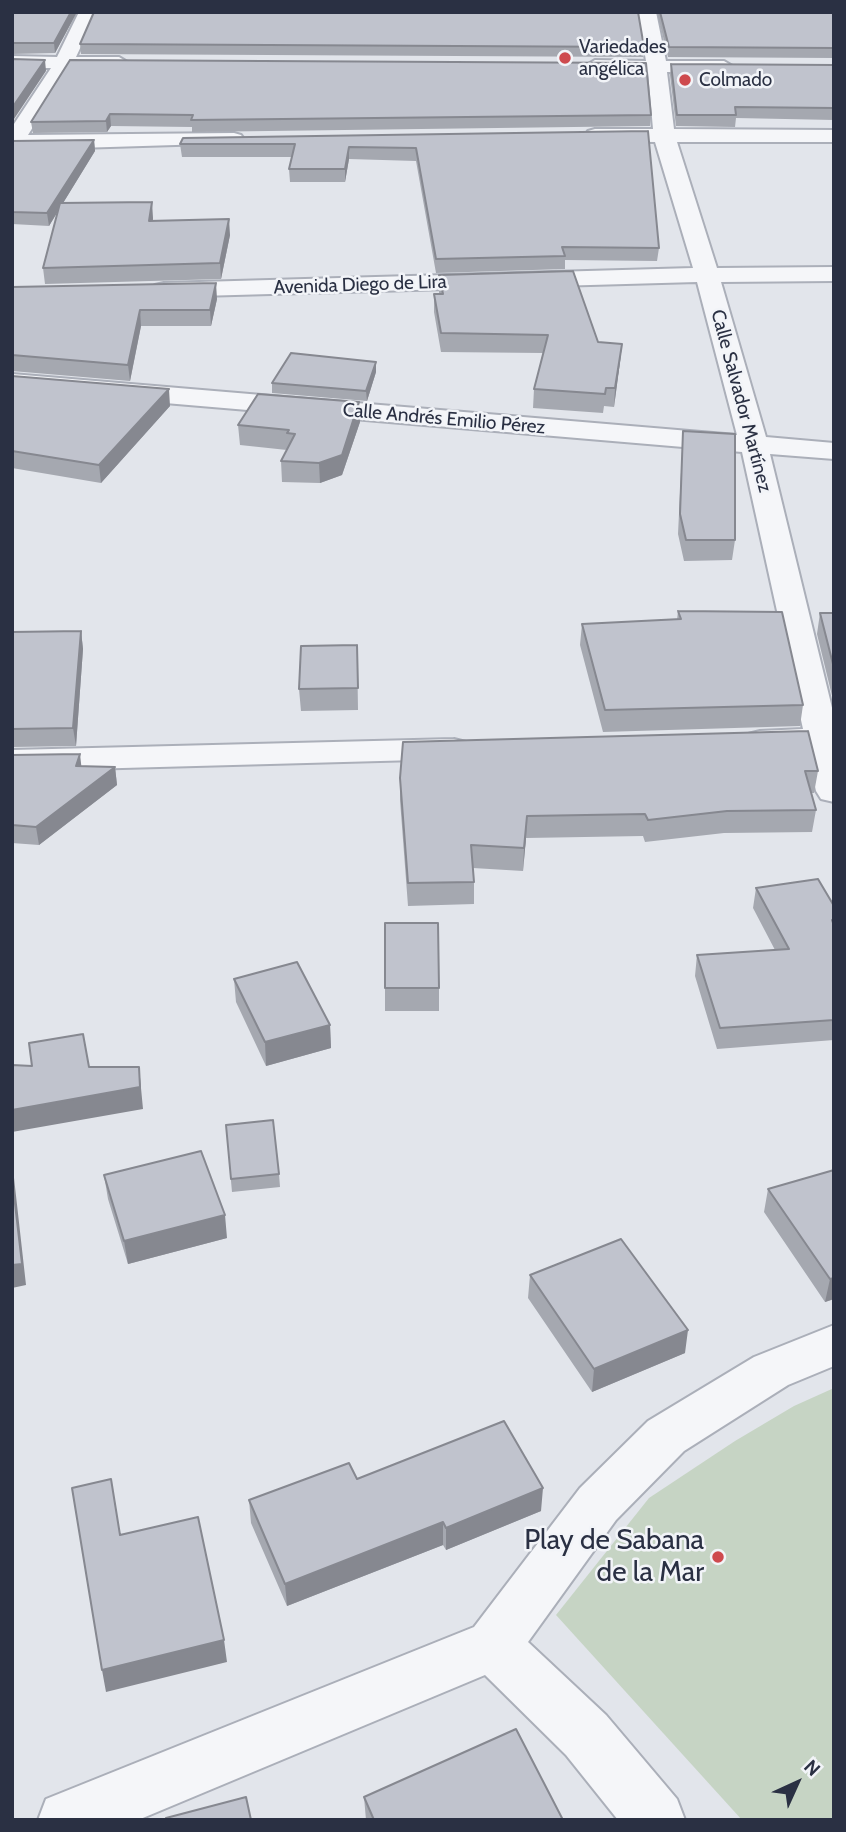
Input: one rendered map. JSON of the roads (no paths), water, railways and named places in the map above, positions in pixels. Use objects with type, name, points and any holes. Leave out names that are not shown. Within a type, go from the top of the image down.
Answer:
[{"type":"street","points":[[13,143],[64,63],[88,12]]},
{"type":"street","name":"Calle Salvador Martínez","points":[[647,12],[657,66],[664,135],[707,275],[754,445],[827,739],[834,790]]},
{"type":"street","points":[[12,62],[133,63]]},
{"type":"street","points":[[574,66],[739,67]]},
{"type":"street","points":[[568,136],[834,136]]},
{"type":"street","points":[[13,143],[249,139]]},
{"type":"street","name":"Avenida Diego de Lira","points":[[137,291],[834,274]]},
{"type":"street","name":"Calle Andrés Emilio Pérez","points":[[12,382],[834,451]]},
{"type":"street","points":[[723,742],[827,739]]},
{"type":"street","points":[[12,761],[486,748]]},
{"type":"street","points":[[66,1820],[493,1645],[598,1504],[666,1436],[771,1371],[834,1345]]},
{"type":"street","points":[[493,1645],[586,1735],[656,1820]]},
{"type":"place","name":"Variedades angélica","points":[[565,58]]},
{"type":"place","name":"Colmado","points":[[685,80]]},
{"type":"place","name":"Play de Sabana de la Mar","points":[[718,1557]]}]
